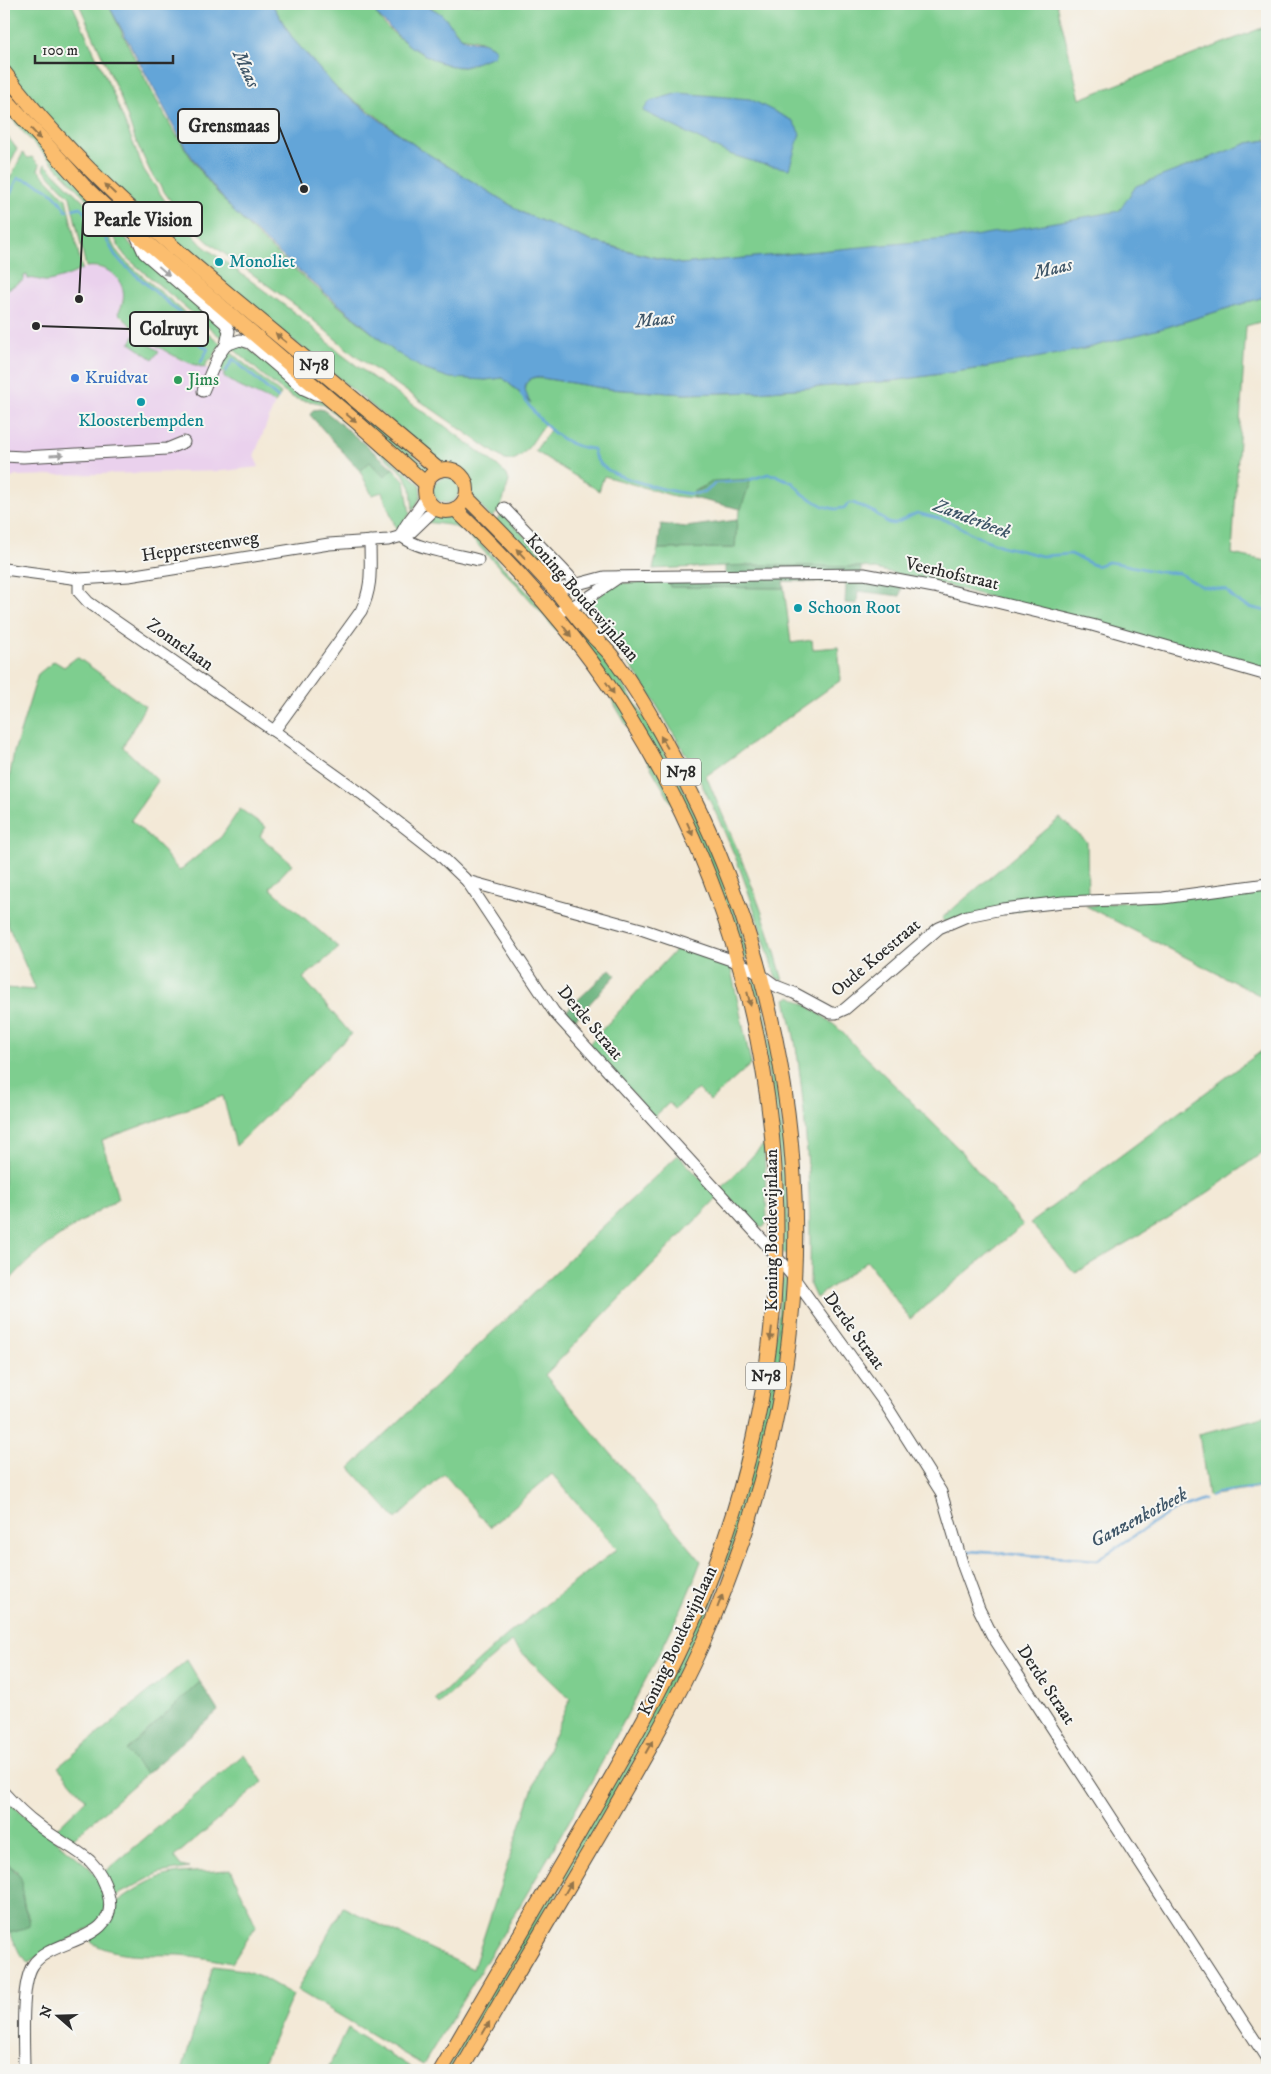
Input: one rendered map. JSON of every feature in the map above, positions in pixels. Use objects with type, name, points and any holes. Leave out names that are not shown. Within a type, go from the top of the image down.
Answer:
[{"type":"main road","name":"N78","points":[[4,72],[35,111],[96,176],[187,261],[439,470],[451,469],[461,475],[467,486],[466,498]]},
{"type":"main road","name":"N78","points":[[4,97],[83,185],[140,240],[325,396],[426,490],[436,508]]},
{"type":"main road","points":[[426,490],[433,473],[439,470]]},
{"type":"main road","points":[[436,508],[448,511],[455,509],[466,498]]},
{"type":"main road","name":"Koning Boudewijnlaan","points":[[461,2070],[634,1774],[688,1673],[712,1623],[736,1561],[756,1498],[775,1424],[786,1362],[794,1278],[794,1210],[790,1139],[775,1034],[761,975],[740,905],[717,848],[677,764],[611,655],[588,632],[555,590],[466,498]]},
{"type":"main road","name":"Koning Boudewijnlaan","points":[[441,2070],[616,1769],[668,1672],[695,1616],[732,1518],[758,1420],[773,1320],[777,1258],[774,1145],[766,1086],[754,1020],[740,963],[708,871],[662,773],[631,719],[606,682],[553,614],[520,576],[455,509]]},
{"type":"street","points":[[159,234],[149,234],[140,240],[144,254],[304,389],[325,396]]},
{"type":"street","points":[[203,391],[218,356],[226,345],[229,331],[226,323]]},
{"type":"street","points":[[226,345],[240,340],[250,343]]},
{"type":"street","points":[[6,456],[167,449],[184,442]]},
{"type":"street","points":[[426,490],[420,509],[404,527],[401,535],[414,545],[478,560]]},
{"type":"street","name":"Heppersteenweg","points":[[4,569],[79,579],[129,576],[329,544],[388,540],[411,533],[436,508]]},
{"type":"street","points":[[504,508],[569,576],[575,585]]},
{"type":"street","points":[[274,731],[361,611],[371,582],[370,541]]},
{"type":"street","name":"Veerhofstraat","points":[[555,590],[604,577],[819,573],[864,574],[1092,625],[1267,675]]},
{"type":"street","points":[[553,614],[570,608],[619,577]]},
{"type":"street","name":"Zonnelaan","points":[[79,579],[79,592],[88,602],[274,731]]},
{"type":"street","name":"Derde Straat","points":[[274,731],[393,818],[440,855],[466,881],[554,1012],[794,1278],[886,1405],[941,1492],[963,1566],[979,1609],[992,1635],[1267,2059]]},
{"type":"street","name":"Oude Koestraat","points":[[466,881],[641,929],[740,963],[776,986],[836,1013],[845,1008],[939,928],[967,916],[1002,909],[1063,902],[1163,898],[1267,884]]},
{"type":"street","points":[[4,1793],[37,1825],[90,1862],[105,1881],[111,1904],[108,1916],[101,1925],[82,1938],[45,1954],[37,1959],[32,1966],[26,1990],[24,2070]]},
{"type":"shaded area","points":[[91,267],[109,270],[117,278],[123,287],[124,296],[118,314],[152,344],[181,360],[225,373],[240,387],[275,403],[254,456],[259,467],[223,471],[16,476],[4,481],[4,291],[24,280],[23,276],[27,275],[46,281],[74,274],[82,269]]},
{"type":"green space","points":[[4,4],[72,4],[112,91],[144,170],[172,211],[202,245],[303,319],[341,354],[442,424],[498,466],[507,475],[509,481],[500,510],[491,518],[472,495],[471,482],[463,471],[455,466],[442,464],[155,226],[85,159],[4,67]]},
{"type":"green space","points":[[79,4],[108,4],[152,92],[190,156],[224,201],[270,247],[394,351],[408,358],[485,380],[503,378],[529,402],[525,387],[528,381],[536,377],[608,389],[685,394],[758,392],[892,381],[982,368],[1167,327],[1267,296],[1267,320],[1246,326],[1232,554],[1267,561],[1267,670],[921,579],[865,567],[752,565],[653,569],[658,549],[735,548],[737,520],[750,479],[707,485],[694,491],[693,498],[674,496],[604,476],[599,491],[535,451],[550,430],[545,424],[523,454],[511,460],[505,460],[353,354],[299,308],[207,241],[177,210],[151,173],[135,139],[120,96]]},
{"type":"green space","points":[[272,4],[374,4],[376,14],[383,23],[405,42],[432,59],[458,67],[472,65],[492,46],[481,41],[461,37],[442,15],[423,4],[1057,4],[1080,99],[1267,26],[1267,140],[1248,143],[1155,202],[590,373],[255,57],[633,289],[911,243],[681,264],[591,241],[525,214],[420,149],[338,90],[293,39]]},
{"type":"green space","points":[[4,103],[111,218],[131,245],[223,327],[224,340],[126,257],[105,218],[24,133],[4,109]]},
{"type":"green space","points":[[4,132],[17,149],[4,177]]},
{"type":"green space","points":[[23,153],[28,158],[32,157],[40,165],[38,170],[66,199],[82,269],[48,281],[28,279],[27,275],[24,276],[24,280],[4,291],[4,190]]},
{"type":"green space","points":[[45,164],[101,219],[115,249],[124,260],[221,344],[210,361],[208,360],[205,368],[169,353],[147,339],[118,313],[124,295],[122,287],[118,279],[105,269],[86,267],[70,197],[43,169]]},
{"type":"green space","points":[[187,263],[430,469],[424,475],[182,265]]},
{"type":"green space","points":[[135,335],[159,351],[153,359],[130,343]]},
{"type":"green space","points":[[241,344],[319,398],[420,484],[421,496],[413,511],[411,488],[403,473],[326,406],[318,402],[296,399],[276,386],[231,347]]},
{"type":"green space","points":[[228,350],[281,394],[275,403],[240,387],[223,376],[225,373],[218,372],[221,366],[219,364]]},
{"type":"green space","points":[[313,410],[324,410],[393,468],[384,477],[370,462],[360,471],[310,415]]},
{"type":"green space","points":[[370,462],[384,477],[393,468],[405,482],[410,514],[397,531],[382,492],[372,495],[360,471]]},
{"type":"green space","points":[[446,477],[455,481],[459,490],[455,499],[446,503],[437,499],[433,490],[437,481]]},
{"type":"green space","points":[[751,479],[741,509],[693,498],[694,491],[713,481]]},
{"type":"green space","points":[[503,514],[563,576],[561,581],[556,583],[494,522]]},
{"type":"green space","points":[[435,516],[452,516],[468,527],[463,530],[449,525],[425,522]]},
{"type":"green space","points":[[737,520],[735,548],[658,549],[661,524],[686,527]]},
{"type":"green space","points":[[470,532],[476,535],[478,541],[531,596],[568,644],[519,587],[469,536]]},
{"type":"green space","points":[[725,566],[861,567],[861,579],[902,585],[900,596],[858,591],[857,604],[845,603],[846,583],[783,581],[784,588],[670,587],[669,581],[725,578]]},
{"type":"green space","points":[[669,581],[670,587],[784,588],[791,643],[812,640],[813,649],[838,647],[841,680],[706,776],[758,903],[783,981],[776,978],[742,874],[707,795],[674,734],[636,674],[595,617],[590,603],[609,588],[622,583]]},
{"type":"green space","points":[[569,614],[638,707],[694,808],[725,879],[750,959],[743,959],[717,882],[563,615]]},
{"type":"green space","points":[[77,657],[145,706],[123,747],[158,781],[131,820],[159,846],[179,871],[221,837],[240,809],[266,827],[260,836],[292,864],[270,888],[339,948],[303,978],[351,1034],[236,1146],[223,1096],[102,1140],[118,1199],[56,1238],[28,1261],[4,1288],[4,988],[36,990],[8,925],[4,910],[4,830],[8,785],[14,752],[38,674],[54,661],[64,667]]},
{"type":"green space","points":[[1060,818],[1087,842],[1088,899],[944,922],[942,918]]},
{"type":"green space","points":[[1267,888],[1267,999],[1086,906]]},
{"type":"green space","points":[[679,946],[730,965],[751,1064],[710,1101],[698,1089],[675,1109],[669,1103],[654,1117],[589,1044]]},
{"type":"green space","points":[[610,969],[616,975],[570,1025],[562,1015]]},
{"type":"green space","points":[[753,980],[756,980],[767,1020],[788,1164],[789,1254],[786,1255],[782,1251],[778,1150],[770,1084],[750,985]]},
{"type":"green space","points":[[791,996],[817,1012],[840,1030],[959,1149],[1023,1225],[910,1319],[867,1261],[816,1298],[810,1285],[810,1229],[806,1144],[798,1059],[786,999]]},
{"type":"green space","points":[[1267,1047],[1267,1149],[1210,1191],[1075,1273],[1030,1223]]},
{"type":"green space","points":[[764,1144],[767,1221],[764,1227],[757,1225],[721,1189]]},
{"type":"green space","points":[[678,1155],[718,1197],[545,1375],[701,1561],[669,1634],[609,1750],[531,1887],[423,2065],[297,1990],[343,1907],[473,1969],[537,1775],[570,1699],[511,1642],[439,1704],[435,1700],[507,1635],[617,1549],[552,1474],[490,1527],[444,1474],[396,1519],[350,1468]]},
{"type":"green space","points":[[784,1279],[787,1280],[783,1341],[768,1432],[743,1524],[696,1643],[661,1715],[456,2070],[446,2070],[706,1602],[777,1329],[781,1283]]},
{"type":"green space","points":[[1267,1416],[1267,1487],[1208,1496],[1199,1434]]},
{"type":"green space","points":[[187,1660],[200,1682],[127,1751],[146,1774],[69,1842],[53,1832],[86,1800],[58,1767]]},
{"type":"green space","points":[[200,1682],[218,1711],[146,1774],[126,1751]]},
{"type":"green space","points":[[244,1754],[263,1782],[174,1857],[181,1866],[189,1868],[159,1873],[116,1896],[104,1873]]},
{"type":"green space","points":[[7,1801],[89,1867],[99,1880],[106,1908],[97,1924],[29,1962],[20,1954],[10,1933],[24,1929],[30,1919],[25,1908],[17,1871],[4,1861],[4,1804]]},
{"type":"green space","points":[[4,1861],[17,1873],[22,1881],[24,1906],[29,1920],[29,1926],[10,1933],[4,1914]]},
{"type":"green space","points":[[231,1869],[256,1926],[232,1963],[179,1955],[123,1953],[102,1948],[92,1943],[90,1939],[111,1918],[117,1902],[147,1883],[167,1875]]},
{"type":"green space","points":[[213,1966],[244,1970],[260,1976],[293,1995],[260,2070],[182,2070]]},
{"type":"green space","points":[[348,2028],[415,2070],[327,2070]]},
{"type":"water","name":"Maas","points":[[108,4],[272,4],[293,39],[338,90],[420,149],[525,214],[591,241],[681,264],[968,237],[1119,211],[1136,186],[1248,143],[1267,140],[1267,296],[1167,327],[1084,349],[982,368],[892,381],[758,392],[685,394],[608,389],[536,377],[528,381],[525,388],[531,403],[503,378],[485,380],[450,378],[423,369],[394,351],[292,265],[234,212],[185,147]]},
{"type":"water","points":[[374,4],[409,4],[434,10],[443,16],[461,37],[491,46],[496,50],[494,56],[464,67],[452,66],[436,61],[411,47],[398,36],[377,15]]},
{"type":"water","points":[[679,93],[750,99],[793,121],[800,134],[789,169],[762,164],[729,154],[643,111],[650,101]]},
{"type":"waterway","points":[[4,207],[18,178],[46,188],[57,198],[66,211],[68,210]]},
{"type":"waterway","points":[[73,209],[80,207],[105,237],[115,255],[123,264],[203,333],[197,342],[208,349],[201,362]]},
{"type":"waterway","points":[[226,371],[233,359],[278,398]]},
{"type":"waterway","name":"Zanderbeek","points":[[521,394],[543,422],[561,438],[581,447],[593,449],[598,462],[612,472],[651,486],[680,492],[699,493],[704,492],[715,483],[746,481],[768,474],[776,475],[793,483],[803,494],[823,506],[835,509],[844,508],[849,503],[853,503],[874,512],[888,523],[894,524],[917,513],[949,521],[976,536],[1002,546],[1042,556],[1071,554],[1096,566],[1108,562],[1159,572],[1179,573],[1201,586],[1226,590],[1244,605],[1267,611]]},
{"type":"waterway","name":"Ganzenkotbeek","points":[[1211,1496],[1217,1493],[1267,1486]]},
{"type":"waterway","name":"Ganzenkotbeek","points":[[968,1551],[1097,1560],[1169,1513],[1204,1500]]},
{"type":"place","name":"Grensmaas","points":[[304,189]]},
{"type":"place","name":"Monoliet","points":[[219,262]]},
{"type":"place","name":"Pearle Vision","points":[[79,299]]},
{"type":"place","name":"Colruyt","points":[[36,326]]},
{"type":"place","name":"Kruidvat","points":[[75,378]]},
{"type":"place","name":"Jims","points":[[178,380]]},
{"type":"place","name":"Kloosterbempden","points":[[141,402]]},
{"type":"place","name":"Schoon Root","points":[[798,608]]}]
